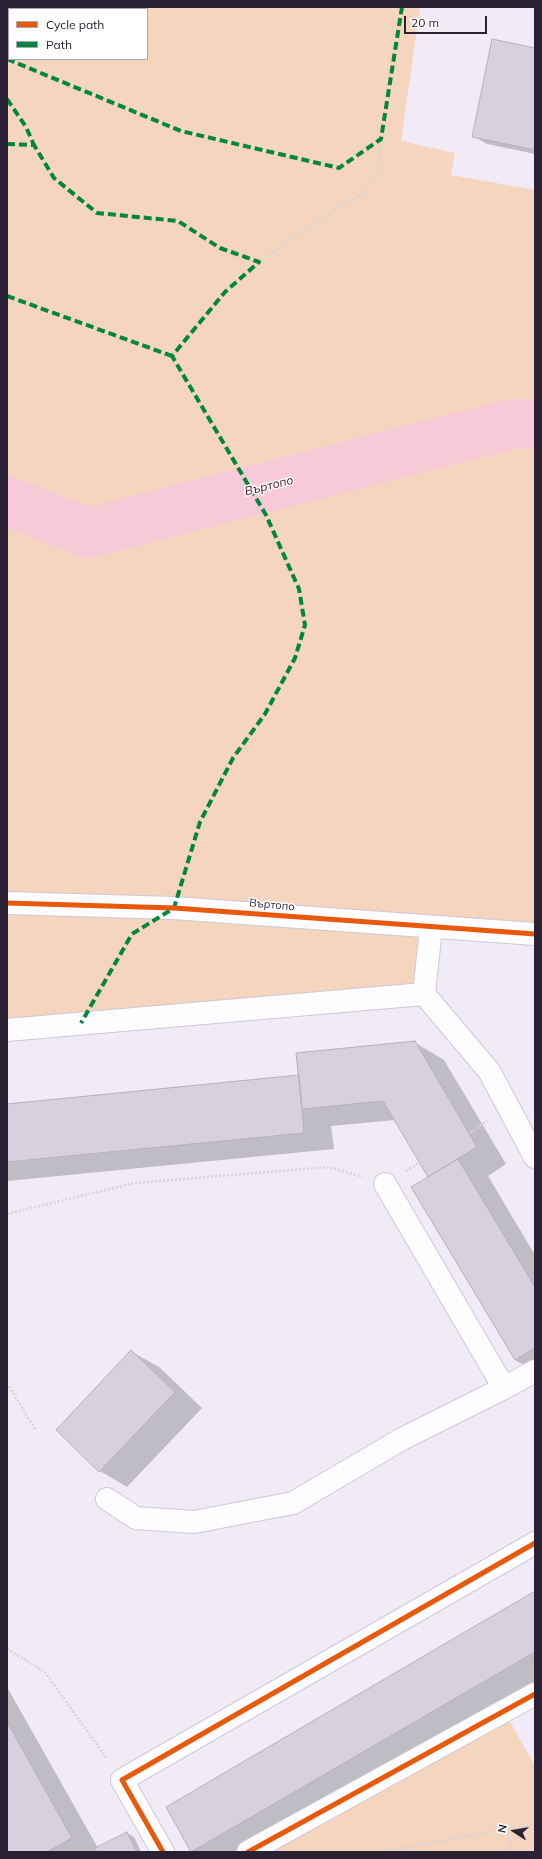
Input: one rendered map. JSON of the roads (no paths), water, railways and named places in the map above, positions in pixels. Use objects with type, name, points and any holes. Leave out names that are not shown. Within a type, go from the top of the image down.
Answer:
[{"type":"street","name":"Въртопо","points":[[7,903],[174,908],[431,928],[535,934]]},
{"type":"street","points":[[431,928],[424,994],[489,1071],[535,1157]]},
{"type":"street","points":[[7,1030],[424,994]]},
{"type":"street","points":[[385,1184],[504,1388]]},
{"type":"street","points":[[107,1499],[136,1518],[194,1522],[293,1503],[402,1439],[504,1388],[535,1370]]},
{"type":"street","points":[[163,1852],[122,1780],[535,1544]]},
{"type":"street","points":[[248,1852],[535,1694]]},
{"type":"waterway","name":"Въртопо","points":[[7,501],[88,533],[512,424],[535,424]]}]
